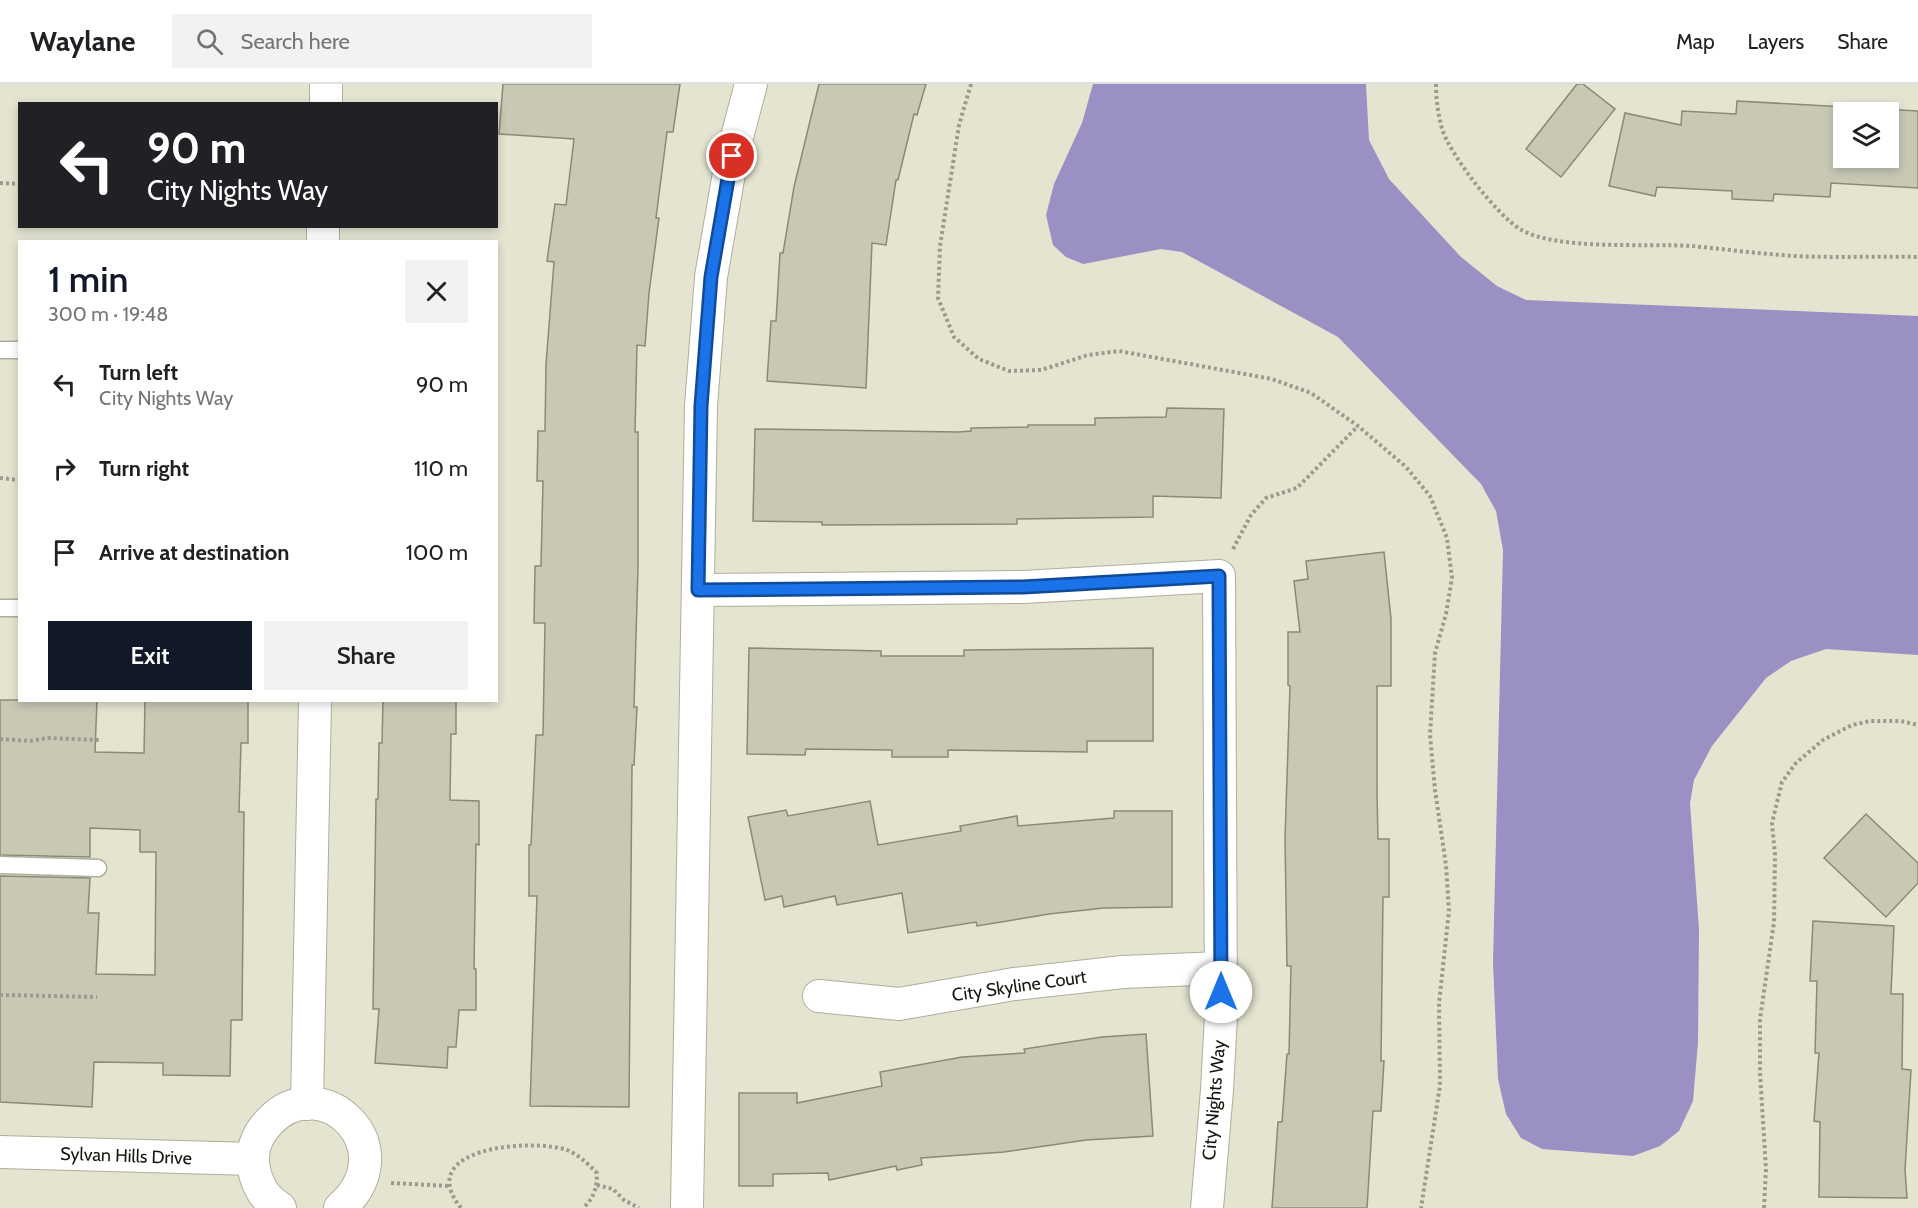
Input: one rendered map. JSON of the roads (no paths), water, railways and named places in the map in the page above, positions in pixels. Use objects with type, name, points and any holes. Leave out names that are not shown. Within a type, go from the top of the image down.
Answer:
[{"type":"street","points":[[326,84],[326,102]]},
{"type":"street","points":[[687,1208],[701,406],[711,277],[732,156],[751,84]]},
{"type":"street","name":"City Nights Way","points":[[698,590],[1023,587],[1219,576],[1221,968],[1217,1090],[1207,1208]]},
{"type":"street","points":[[307,1104],[315,702]]},
{"type":"street","name":"City Skyline Court","points":[[819,996],[899,1004],[1014,984],[1112,973],[1221,968]]},
{"type":"street","points":[[280,1208],[262,1192],[255,1177],[253,1159],[255,1142],[264,1127],[276,1115],[290,1107],[307,1104],[326,1106],[342,1114],[356,1127],[364,1144],[366,1163],[362,1181],[353,1197],[340,1208]]},
{"type":"street","name":"Sylvan Hills Drive","points":[[0,1152],[253,1159]]},
{"type":"lane","points":[[0,350],[18,350]]},
{"type":"lane","points":[[0,608],[18,608]]},
{"type":"lane","points":[[0,865],[98,868]]}]
